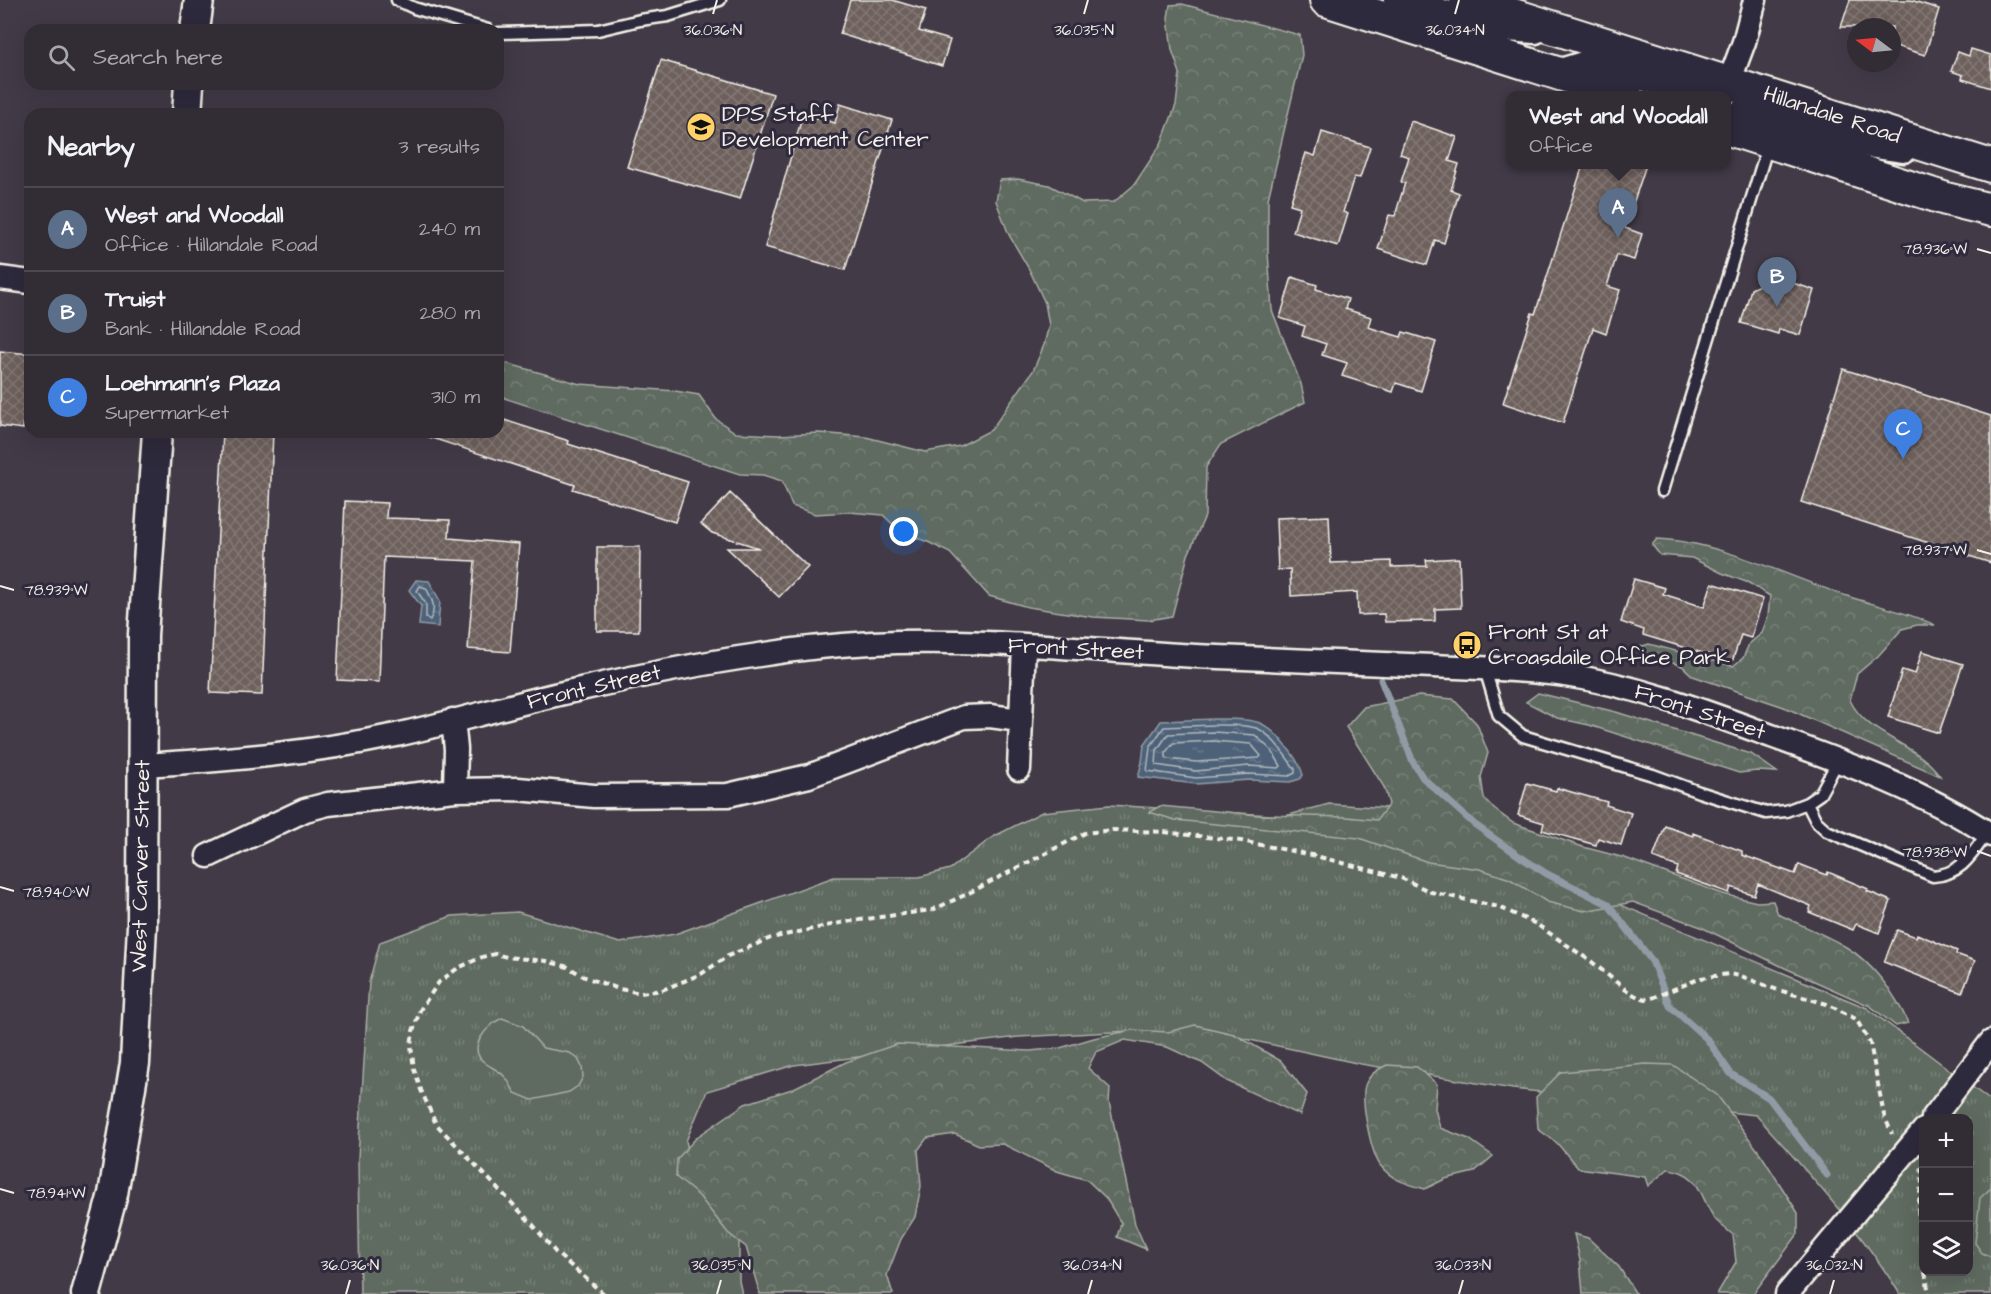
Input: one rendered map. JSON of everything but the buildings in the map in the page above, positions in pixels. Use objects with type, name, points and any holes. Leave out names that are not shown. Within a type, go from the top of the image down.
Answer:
[{"type":"main road","name":"Hillandale Road","points":[[1466,0],[1991,166]]},
{"type":"main road","points":[[1343,2],[1611,91]]},
{"type":"main road","name":"Hillandale Road","points":[[1731,130],[1946,199],[1991,210]]},
{"type":"street","points":[[196,24],[199,0]]},
{"type":"street","points":[[1398,0],[1459,19],[1492,26],[1564,31]]},
{"type":"street","points":[[1720,91],[1729,82],[1744,42],[1755,0]]},
{"type":"street","points":[[1558,74],[1584,66],[1616,68],[1692,91]]},
{"type":"street","points":[[187,108],[189,90]]},
{"type":"street","points":[[1731,119],[1742,114],[1753,113],[1832,138],[1947,153]]},
{"type":"street","points":[[0,278],[24,281]]},
{"type":"street","name":"West Carver Street","points":[[86,1294],[112,1194],[135,1062],[142,926],[144,627],[157,438]]},
{"type":"street","name":"Front Street","points":[[142,765],[290,754],[396,735],[568,691],[758,655],[873,643],[1024,645],[1196,656],[1485,669],[1560,674],[1605,682],[1732,722],[1838,761],[1924,796],[1989,833]]},
{"type":"street","points":[[1019,769],[1024,645]]},
{"type":"street","points":[[208,856],[305,810],[328,804],[455,790],[518,789],[604,796],[728,795],[808,776],[964,717],[990,716],[1020,720]]},
{"type":"street","points":[[453,720],[456,749],[455,790]]},
{"type":"street","points":[[1937,1114],[1991,1042]]},
{"type":"street","points":[[1788,1294],[1919,1135]]},
{"type":"lane","points":[[397,0],[414,8],[468,24]]},
{"type":"lane","points":[[504,33],[598,30],[668,16],[720,0]]},
{"type":"lane","points":[[1662,491],[1769,142]]},
{"type":"lane","points":[[1946,199],[1991,223]]},
{"type":"lane","points":[[1485,669],[1499,716],[1523,736],[1653,775],[1766,813],[1786,811],[1807,803],[1820,794],[1838,761]]},
{"type":"lane","points":[[1807,803],[1816,820],[1827,831],[1933,876],[1962,867],[1989,833]]},
{"type":"path","points":[[604,1294],[556,1253],[436,1124],[414,1069],[411,1046],[420,1010],[439,982],[458,968],[495,954],[546,960],[619,989],[641,993],[662,990],[701,974],[728,956],[771,938],[845,922],[932,910],[1085,833],[1112,830],[1164,832],[1272,846],[1401,878],[1431,892],[1499,908],[1536,924],[1561,939],[1626,990],[1646,999],[1701,978],[1735,975],[1827,1004],[1856,1020],[1870,1043],[1884,1115],[1890,1132],[1922,1168],[1920,1222]]},
{"type":"path","points":[[1926,1276],[1929,1294]]},
{"type":"green space","points":[[1182,4],[1300,35],[1302,55],[1268,199],[1268,252],[1272,310],[1301,384],[1305,402],[1221,444],[1206,467],[1205,516],[1188,555],[1172,616],[1149,620],[1093,617],[1028,607],[989,596],[950,553],[901,532],[883,515],[849,512],[815,514],[792,506],[782,481],[763,475],[740,474],[504,398],[504,363],[580,384],[699,395],[716,419],[736,433],[778,435],[819,433],[866,437],[925,452],[960,446],[991,430],[1033,371],[1044,345],[1049,325],[1045,303],[1009,235],[996,201],[1000,180],[1018,179],[1049,185],[1083,203],[1114,202],[1134,185],[1161,144],[1176,105],[1180,73],[1172,50],[1168,18],[1170,5]]},
{"type":"green space","points":[[1657,539],[1680,541],[1729,553],[1935,625],[1917,625],[1902,629],[1878,656],[1857,674],[1850,700],[1868,723],[1919,755],[1940,776],[1784,707],[1693,676],[1682,666],[1632,649],[1649,644],[1733,666],[1743,658],[1749,644],[1762,633],[1768,616],[1770,596],[1749,583],[1692,558],[1660,555],[1652,545]]},
{"type":"green space","points":[[1538,693],[1616,712],[1751,754],[1777,772],[1739,773],[1589,725],[1557,718],[1526,702]]},
{"type":"green space","points":[[1419,696],[1453,699],[1477,724],[1488,753],[1481,777],[1484,798],[1494,809],[1513,823],[1583,847],[1625,858],[1723,894],[1757,902],[1773,901],[1778,914],[1838,942],[1865,962],[1883,981],[1908,1023],[1896,1026],[1870,1006],[1701,927],[1633,902],[1584,911],[1547,902],[1510,879],[1480,869],[1428,862],[1359,838],[1175,820],[1149,812],[1160,806],[1258,815],[1377,820],[1389,804],[1384,787],[1346,727],[1364,707]]},
{"type":"green space","points":[[1329,804],[1389,808],[1867,1008],[1991,1101],[1991,1294],[1900,1294],[1850,1223],[1756,1115],[1513,1089],[1361,1064],[1227,1035],[1131,1031],[1018,1037],[794,1065],[707,1091],[686,1141],[696,1181],[739,1236],[739,1281],[742,1294],[360,1294],[358,1158],[369,982],[380,942],[452,916],[518,912],[620,943],[675,934],[834,877],[919,877],[950,869],[993,837],[1042,812],[1109,805],[1285,816]]},
{"type":"green space","points":[[502,1018],[523,1026],[543,1048],[570,1053],[578,1059],[583,1077],[578,1086],[569,1092],[532,1100],[515,1093],[506,1079],[485,1063],[477,1051],[485,1031]]},
{"type":"green space","points":[[1195,1025],[1234,1034],[1281,1061],[1307,1094],[1300,1115],[1227,1081],[1202,1063],[1167,1047],[1125,1040],[1096,1052],[1088,1068],[1110,1088],[1109,1102],[1135,1224],[1146,1249],[1117,1237],[1121,1223],[1106,1198],[1087,1180],[1057,1171],[1003,1144],[979,1145],[955,1134],[927,1138],[918,1150],[921,1186],[915,1217],[901,1239],[887,1275],[893,1294],[760,1294],[746,1247],[728,1233],[699,1196],[676,1177],[677,1159],[697,1137],[745,1104],[792,1089],[846,1062],[897,1044],[1030,1051],[1060,1048],[1132,1030],[1168,1032]]},
{"type":"green space","points":[[1646,1064],[1673,1065],[1717,1095],[1762,1156],[1798,1213],[1798,1234],[1753,1294],[1717,1294],[1736,1262],[1733,1235],[1715,1219],[1698,1187],[1687,1175],[1668,1169],[1648,1186],[1645,1177],[1578,1168],[1557,1143],[1538,1129],[1536,1097],[1561,1072]]},
{"type":"green space","points":[[1387,1065],[1417,1067],[1437,1084],[1435,1109],[1440,1128],[1469,1139],[1493,1156],[1474,1172],[1445,1179],[1425,1189],[1394,1178],[1384,1170],[1373,1149],[1367,1124],[1364,1090],[1366,1083],[1375,1072]]},
{"type":"green space","points":[[1991,1188],[1991,1257],[1982,1253],[1975,1243],[1980,1198]]},
{"type":"green space","points":[[1574,1234],[1588,1238],[1619,1267],[1636,1294],[1583,1294],[1580,1260]]},
{"type":"water","points":[[416,580],[429,581],[440,601],[438,627],[419,625],[421,606],[409,590]]},
{"type":"water","points":[[1246,720],[1263,725],[1278,736],[1301,768],[1303,775],[1300,779],[1290,782],[1249,780],[1196,784],[1138,777],[1144,745],[1161,721]]},
{"type":"waterway","points":[[1381,680],[1413,762],[1423,778],[1474,824],[1522,858],[1547,874],[1608,904],[1652,961],[1670,1006],[1707,1039],[1731,1074],[1769,1098],[1827,1175]]},
{"type":"place","name":"DPS Staff Development Center","points":[[701,127]]},
{"type":"place","name":"West and Woodall","points":[[1618,238]]},
{"type":"place","name":"Truist","points":[[1777,307]]},
{"type":"place","name":"Loehmann's Plaza","points":[[1903,459]]},
{"type":"place","name":"Front St at Croasdaile Office Park","points":[[1467,645]]}]
